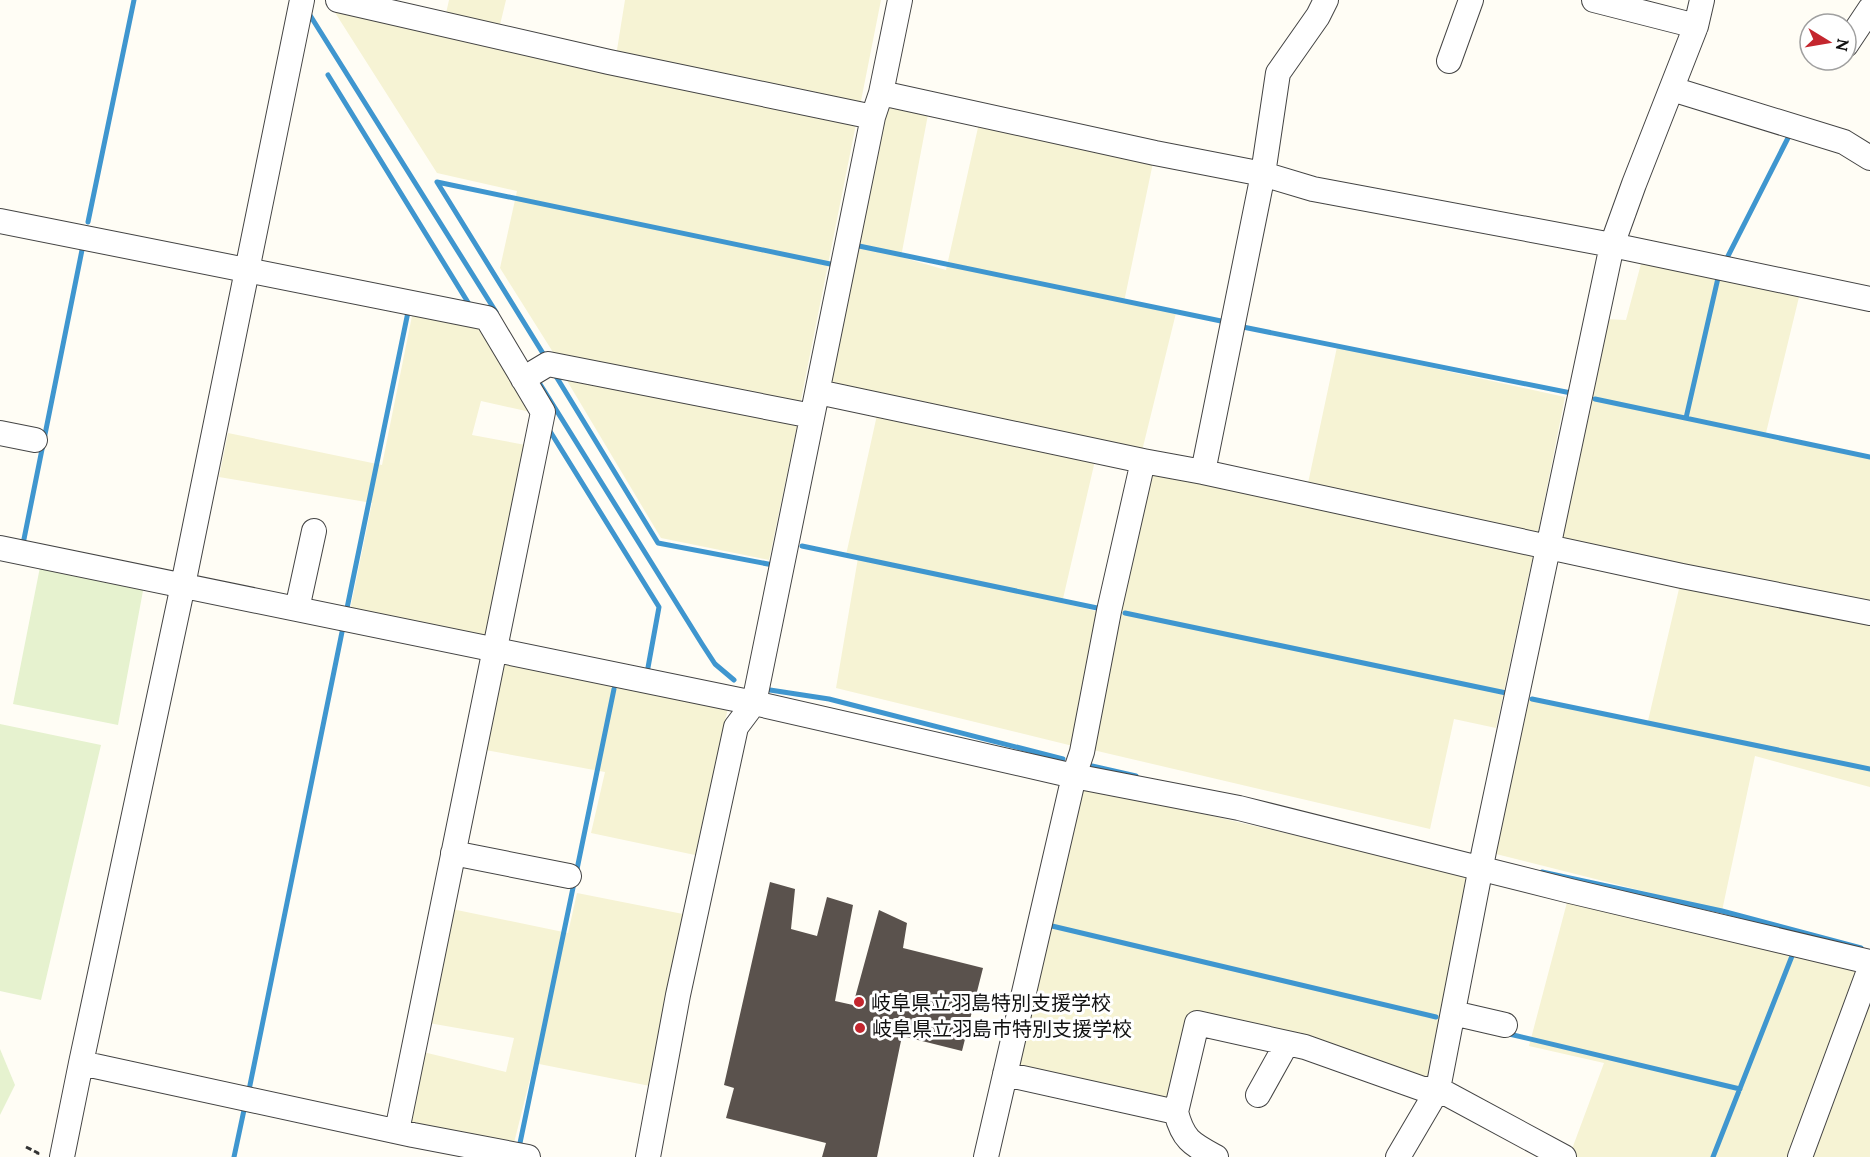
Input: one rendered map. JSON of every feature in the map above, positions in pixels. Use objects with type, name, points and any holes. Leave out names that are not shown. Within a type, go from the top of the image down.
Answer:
[{"type":"street","points":[[338,0],[609,62],[873,117]]},
{"type":"street","points":[[648,1157],[678,995],[736,728],[754,703],[873,117],[881,93],[900,0]]},
{"type":"street","points":[[1203,472],[1263,174],[1278,74],[1318,16],[1326,0]]},
{"type":"street","points":[[1449,61],[1471,0]]},
{"type":"street","points":[[1594,0],[1696,26]]},
{"type":"street","points":[[1398,1157],[1438,1089],[1481,869],[1612,245],[1696,26],[1702,0]]},
{"type":"street","points":[[62,1157],[183,585],[301,6]]},
{"type":"street","points":[[1858,27],[1870,9]]},
{"type":"street","points":[[1672,89],[1844,142],[1870,158]]},
{"type":"street","points":[[881,93],[1155,153],[1263,174],[1313,189],[1612,245],[1870,299]]},
{"type":"street","points":[[0,221],[487,318],[531,374],[543,412],[453,853],[406,1141]]},
{"type":"street","points":[[531,374],[548,364],[812,416]]},
{"type":"street","points":[[818,392],[1203,472],[1682,576],[1870,613]]},
{"type":"street","points":[[0,433],[35,440]]},
{"type":"street","points":[[986,1157],[1074,776],[1082,752],[1109,611],[1143,461]]},
{"type":"street","points":[[297,609],[314,531]]},
{"type":"street","points":[[0,548],[754,703],[1074,776],[1239,808],[1481,869],[1870,962]]},
{"type":"street","points":[[453,853],[570,876]]},
{"type":"street","points":[[1800,1157],[1870,968]]},
{"type":"street","points":[[1453,1013],[1506,1025]]},
{"type":"street","points":[[1216,1157],[1190,1142],[1176,1112],[1197,1023],[1305,1047],[1423,1089],[1438,1089],[1564,1157]]},
{"type":"street","points":[[1258,1095],[1287,1043]]},
{"type":"street","points":[[81,1063],[406,1141],[528,1157]]},
{"type":"street","points":[[1005,1074],[1176,1112]]},
{"type":"path","points":[[26,1147],[38,1153],[37,1157]]},
{"type":"shaded area","points":[[449,0],[506,0],[499,29],[445,18]]},
{"type":"shaded area","points":[[625,0],[881,0],[860,106],[616,56]]},
{"type":"shaded area","points":[[334,11],[856,124],[800,405],[556,357],[500,268],[517,191],[437,173]]},
{"type":"shaded area","points":[[881,93],[930,104],[901,257],[946,270],[979,123],[1155,153],[1124,302],[1176,313],[1141,455],[1097,452],[1062,603],[1104,613],[1077,747],[836,688],[858,558],[846,555],[879,406],[818,392]]},
{"type":"shaded area","points":[[1642,260],[1800,293],[1765,437],[1870,459],[1870,787],[1755,756],[1722,911],[1484,851],[1517,695],[1647,725],[1682,576],[1556,542],[1604,319],[1626,320]]},
{"type":"shaded area","points":[[412,316],[481,328],[535,413],[481,401],[472,435],[531,446],[491,636],[350,610],[372,503],[219,477],[228,433],[382,465]]},
{"type":"shaded area","points":[[1337,347],[1565,397],[1496,728],[1454,719],[1430,829],[1093,750],[1145,473],[1304,502]]},
{"type":"shaded area","points":[[563,374],[798,422],[769,560],[661,538]]},
{"type":"shaded area","points":[[500,658],[728,708],[695,855],[591,833],[605,772],[480,749]]},
{"type":"shaded area","points":[[1079,785],[1469,876],[1426,1082],[1192,1016],[1170,1105],[1013,1070]]},
{"type":"shaded area","points":[[1570,891],[1870,962],[1870,1157],[1569,1157],[1604,1063],[1529,1046]]},
{"type":"shaded area","points":[[577,893],[683,914],[650,1086],[534,1063],[513,1147],[404,1125],[419,1051],[506,1072],[514,1038],[423,1022],[447,908],[568,933]]},
{"type":"green space","points":[[41,562],[145,580],[118,725],[13,704]]},
{"type":"green space","points":[[0,724],[101,745],[41,1000],[0,991]]},
{"type":"green space","points":[[0,1049],[15,1085],[0,1115]]},
{"type":"building","name":"岐阜県立羽島特別支援学校","points":[[770,882],[795,889],[791,929],[817,936],[827,897],[853,905],[835,1001],[853,1005],[879,910],[907,923],[903,948],[983,968],[962,1051],[902,1036],[877,1157],[822,1157],[826,1143],[726,1118],[734,1088],[724,1085]]},
{"type":"waterway","points":[[88,222],[134,0]]},
{"type":"waterway","points":[[308,12],[496,312]]},
{"type":"waterway","points":[[328,75],[469,304]]},
{"type":"waterway","points":[[1727,258],[1790,134]]},
{"type":"waterway","points":[[544,355],[437,182],[835,265]]},
{"type":"waterway","points":[[859,246],[1221,321]]},
{"type":"waterway","points":[[23,544],[82,250]]},
{"type":"waterway","points":[[1686,418],[1718,278]]},
{"type":"waterway","points":[[346,613],[408,312],[413,313]]},
{"type":"waterway","points":[[1243,327],[1571,393],[1571,396]]},
{"type":"waterway","points":[[554,373],[658,543],[773,565]]},
{"type":"waterway","points":[[540,384],[715,664],[734,680]]},
{"type":"waterway","points":[[1595,399],[1870,457]]},
{"type":"waterway","points":[[548,428],[659,607],[647,673]]},
{"type":"waterway","points":[[802,546],[1102,609]]},
{"type":"waterway","points":[[1125,613],[1511,694]]},
{"type":"waterway","points":[[249,1090],[342,632]]},
{"type":"waterway","points":[[576,874],[614,689]]},
{"type":"waterway","points":[[770,690],[829,699],[1063,759]]},
{"type":"waterway","points":[[1532,699],[1870,769]]},
{"type":"waterway","points":[[1092,766],[1136,776]]},
{"type":"waterway","points":[[1542,872],[1722,911],[1861,948]]},
{"type":"waterway","points":[[520,1143],[574,883]]},
{"type":"waterway","points":[[1052,926],[1436,1017]]},
{"type":"waterway","points":[[1713,1157],[1792,956]]},
{"type":"waterway","points":[[1505,1033],[1740,1089]]},
{"type":"waterway","points":[[234,1157],[244,1110]]},
{"type":"place","name":"岐阜県立羽島特別支援学校","points":[[859,1002]]},
{"type":"place","name":"岐阜県立羽島市特別支援学校","points":[[860,1028]]}]
